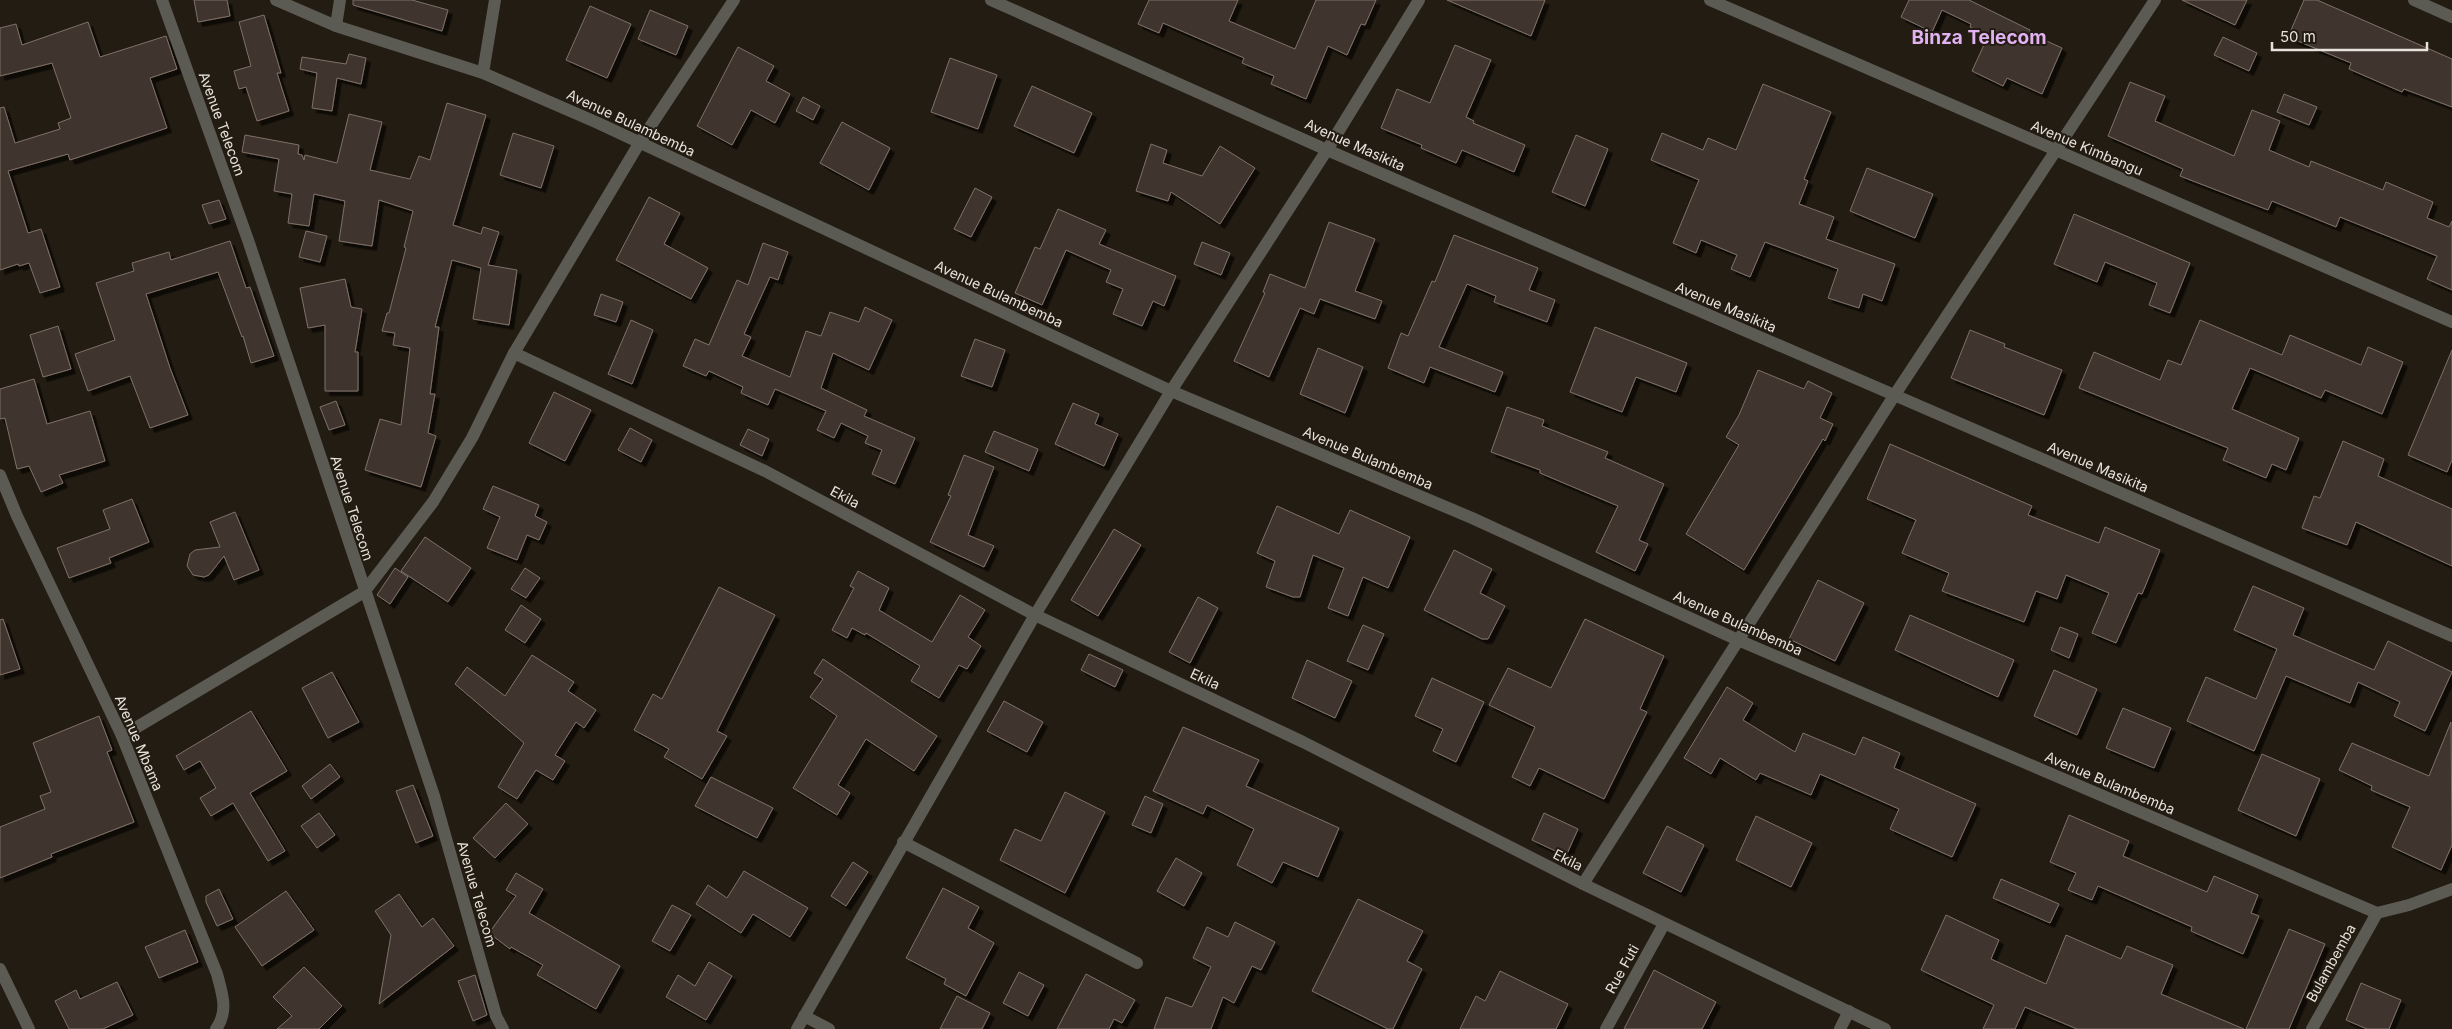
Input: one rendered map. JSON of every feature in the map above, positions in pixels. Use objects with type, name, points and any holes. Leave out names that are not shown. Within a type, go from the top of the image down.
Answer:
[{"type":"street","name":"Avenue Telecom","points":[[162,0],[248,240],[364,592],[434,796],[496,1016],[503,1029]]},
{"type":"street","name":"Avenue Bulambemba","points":[[276,0],[336,26],[483,73],[640,142],[1170,391],[1472,518],[1738,640],[2376,912]]},
{"type":"street","points":[[336,26],[340,0]]},
{"type":"street","points":[[483,73],[494,0]]},
{"type":"street","points":[[122,736],[364,592],[433,502],[472,438],[514,353],[640,142],[734,0]]},
{"type":"street","name":"Avenue Masikita","points":[[991,0],[1327,150],[2452,636]]},
{"type":"street","points":[[797,1029],[1035,615],[1170,391],[1327,150],[1419,0]]},
{"type":"street","name":"Avenue Kimbangu","points":[[1710,0],[2452,322]]},
{"type":"street","points":[[1583,884],[1894,396],[2155,0]]},
{"type":"street","points":[[2414,0],[2452,17]]},
{"type":"street","name":"Ekila","points":[[514,353],[765,471],[1035,615],[1302,742],[1664,924],[1885,1029]]},
{"type":"street","name":"Avenue Mbama","points":[[0,475],[17,516],[122,736],[217,974],[225,1002],[220,1024],[216,1029]]},
{"type":"street","points":[[903,842],[1137,963]]},
{"type":"street","points":[[2376,912],[2409,905],[2452,889]]},
{"type":"street","name":"Bulambemba","points":[[2312,1029],[2376,912]]},
{"type":"street","name":"Rue Futi","points":[[1606,1029],[1664,924]]},
{"type":"street","points":[[0,968],[29,1029]]},
{"type":"street","points":[[1840,1029],[1849,1011]]},
{"type":"street","points":[[804,1016],[829,1029]]},
{"type":"building","points":[[194,0],[227,0],[230,16],[198,22]]},
{"type":"building","points":[[353,0],[412,0],[448,10],[442,31],[353,5]]},
{"type":"building","points":[[1149,0],[1238,0],[1229,21],[1295,49],[1316,0],[1376,0],[1365,25],[1361,24],[1347,55],[1328,46],[1306,99],[1271,84],[1274,76],[1242,63],[1244,58],[1163,23],[1159,33],[1138,24]]},
{"type":"building","points":[[1447,0],[1545,0],[1531,36]]},
{"type":"building","points":[[1909,0],[1969,0],[2030,30],[2029,33],[2062,48],[2042,94],[2007,78],[2003,86],[1972,71],[1988,36],[1970,27],[1971,24],[1942,10],[1932,32],[1901,17]]},
{"type":"building","points":[[2182,0],[2247,0],[2235,25]]},
{"type":"building","points":[[2304,0],[2317,0],[2452,59],[2452,107],[2404,89],[2402,92],[2349,69],[2351,63],[2288,37]]},
{"type":"building","points":[[590,6],[631,24],[607,78],[566,60]]},
{"type":"building","points":[[650,10],[688,26],[676,55],[638,39]]},
{"type":"building","points":[[264,15],[281,73],[277,73],[289,111],[257,121],[246,87],[239,89],[234,71],[251,66],[239,22]]},
{"type":"building","points":[[88,22],[100,57],[166,36],[177,69],[150,78],[167,128],[70,160],[68,154],[8,171],[28,233],[41,229],[60,287],[40,293],[29,263],[19,266],[18,264],[0,270],[0,108],[4,107],[15,143],[60,129],[58,123],[71,118],[52,63],[0,76],[0,28],[16,24],[22,45]]},
{"type":"building","points":[[2223,37],[2257,53],[2249,71],[2214,55]]},
{"type":"building","points":[[1455,45],[1491,60],[1466,117],[1474,121],[1473,123],[1525,145],[1514,172],[1462,150],[1456,163],[1421,148],[1422,145],[1381,128],[1397,89],[1430,103]]},
{"type":"building","points":[[738,47],[774,66],[766,81],[790,94],[775,123],[751,110],[732,145],[697,126]]},
{"type":"building","points":[[349,54],[366,58],[361,84],[337,78],[332,111],[312,108],[317,73],[300,69],[302,57],[346,64]]},
{"type":"building","points":[[950,58],[997,75],[978,129],[931,112]]},
{"type":"building","points":[[2130,82],[2165,96],[2155,121],[2234,156],[2252,110],[2280,121],[2269,150],[2309,167],[2311,161],[2383,190],[2386,182],[2433,202],[2427,218],[2449,227],[2452,221],[2452,290],[2427,279],[2437,256],[2340,217],[2336,227],[2272,201],[2268,210],[2180,176],[2183,169],[2108,136]]},
{"type":"building","points":[[1763,84],[1831,112],[1804,179],[1808,181],[1799,204],[1834,217],[1826,239],[1895,264],[1882,301],[1863,294],[1859,308],[1828,298],[1838,269],[1765,242],[1750,277],[1731,269],[1737,255],[1701,240],[1696,253],[1673,243],[1699,180],[1651,160],[1662,133],[1703,150],[1708,138],[1736,150]]},
{"type":"building","points":[[1032,86],[1092,113],[1074,153],[1014,126]]},
{"type":"building","points":[[2284,94],[2317,107],[2309,125],[2277,112]]},
{"type":"building","points":[[803,97],[820,106],[813,120],[796,111]]},
{"type":"building","points":[[447,103],[486,115],[453,225],[481,234],[483,227],[499,232],[488,265],[517,270],[509,325],[473,319],[481,268],[452,260],[435,327],[439,327],[430,394],[435,394],[428,433],[436,436],[421,487],[365,470],[380,419],[401,425],[410,348],[393,345],[395,333],[382,331],[387,313],[389,313],[406,248],[404,247],[413,211],[379,200],[372,246],[339,241],[345,201],[314,194],[309,226],[288,223],[292,194],[274,191],[279,159],[242,152],[245,135],[299,145],[298,154],[302,155],[304,160],[305,155],[337,163],[349,114],[382,122],[370,170],[410,179],[419,156],[430,160]]},
{"type":"building","points":[[842,122],[890,148],[869,190],[820,163]]},
{"type":"building","points":[[513,133],[554,146],[541,188],[500,175]]},
{"type":"building","points":[[1576,135],[1608,149],[1585,206],[1552,192]]},
{"type":"building","points":[[1151,144],[1167,150],[1163,163],[1202,176],[1220,146],[1255,168],[1220,224],[1171,192],[1168,201],[1136,191]]},
{"type":"building","points":[[1867,168],[1933,194],[1915,238],[1850,211]]},
{"type":"building","points":[[975,188],[992,197],[971,237],[954,229]]},
{"type":"building","points":[[649,197],[680,213],[664,244],[708,268],[691,299],[616,260]]},
{"type":"building","points":[[219,200],[226,219],[209,224],[202,205]]},
{"type":"building","points":[[1058,209],[1106,230],[1099,244],[1176,276],[1164,306],[1153,301],[1142,326],[1113,314],[1123,289],[1106,282],[1111,270],[1066,250],[1042,305],[1015,293],[1035,247],[1040,249]]},
{"type":"building","points":[[2074,214],[2190,263],[2170,313],[2149,305],[2157,283],[2105,262],[2097,282],[2054,264]]},
{"type":"building","points":[[1329,222],[1375,239],[1355,291],[1382,301],[1375,319],[1320,299],[1314,314],[1300,308],[1269,377],[1234,361],[1265,293],[1263,292],[1270,274],[1305,288]]},
{"type":"building","points":[[306,231],[327,236],[320,262],[299,257]]},
{"type":"building","points":[[1454,235],[1538,268],[1529,290],[1555,300],[1547,322],[1494,302],[1496,296],[1467,284],[1439,347],[1503,372],[1495,392],[1430,367],[1424,383],[1388,368],[1401,333],[1408,336],[1432,281],[1435,282]]},
{"type":"building","points":[[230,241],[246,288],[250,287],[274,356],[251,363],[243,336],[218,272],[146,294],[170,368],[188,415],[150,428],[130,376],[88,391],[75,354],[115,340],[96,283],[134,271],[132,263],[169,252],[171,260]]},
{"type":"building","points":[[1202,242],[1230,253],[1221,275],[1194,264]]},
{"type":"building","points":[[763,243],[788,252],[778,280],[770,277],[744,334],[751,337],[742,356],[790,377],[806,331],[821,336],[830,312],[859,322],[865,307],[892,320],[869,370],[833,353],[821,388],[867,410],[864,416],[915,438],[895,484],[872,474],[882,450],[865,443],[868,436],[841,423],[834,438],[817,430],[826,411],[775,389],[768,405],[741,393],[743,387],[709,371],[706,376],[683,366],[695,339],[709,345],[737,280],[748,285]]},
{"type":"building","points":[[345,279],[351,307],[362,309],[355,352],[358,352],[358,391],[325,391],[325,325],[308,328],[300,288]]},
{"type":"building","points":[[601,294],[623,302],[616,322],[594,315]]},
{"type":"building","points":[[631,320],[653,330],[632,384],[608,374]]},
{"type":"building","points":[[2200,320],[2282,355],[2290,335],[2361,365],[2368,347],[2403,362],[2382,414],[2325,390],[2321,398],[2250,368],[2232,409],[2299,438],[2286,470],[2272,464],[2266,478],[2223,460],[2228,448],[2079,388],[2094,352],[2160,380],[2168,360],[2181,365]]},
{"type":"building","points":[[58,326],[71,369],[43,377],[30,335]]},
{"type":"building","points":[[1595,327],[1687,363],[1676,392],[1636,377],[1622,412],[1570,392]]},
{"type":"building","points":[[1970,330],[2005,344],[2004,347],[2062,370],[2044,415],[1951,378]]},
{"type":"building","points":[[975,339],[1005,350],[992,387],[961,376]]},
{"type":"building","points":[[1318,348],[1363,367],[1345,413],[1300,394]]},
{"type":"building","points":[[2452,350],[2452,460],[2447,472],[2408,455]]},
{"type":"building","points":[[1758,370],[1804,389],[1808,381],[1832,393],[1820,418],[1833,424],[1825,441],[1823,439],[1744,570],[1686,534],[1739,445],[1726,437],[1739,415]]},
{"type":"building","points":[[34,379],[47,424],[90,411],[105,461],[59,475],[63,483],[41,492],[29,466],[17,469],[5,418],[0,419],[0,389]]},
{"type":"building","points":[[554,392],[591,410],[565,461],[529,443]]},
{"type":"building","points":[[336,401],[345,425],[329,430],[320,407]]},
{"type":"building","points":[[1073,403],[1099,414],[1095,424],[1118,434],[1104,466],[1055,444]]},
{"type":"building","points":[[1507,407],[1544,420],[1542,426],[1608,452],[1605,458],[1664,484],[1639,540],[1648,544],[1635,571],[1596,552],[1618,506],[1540,473],[1540,470],[1491,452]]},
{"type":"building","points":[[630,428],[652,440],[641,462],[618,450]]},
{"type":"building","points":[[748,429],[769,439],[762,456],[740,445]]},
{"type":"building","points":[[994,431],[1038,449],[1029,471],[985,452]]},
{"type":"building","points":[[2343,441],[2384,459],[2378,476],[2452,509],[2452,566],[2356,522],[2347,545],[2302,528],[2314,496],[2320,498]]},
{"type":"building","points":[[1890,444],[2032,506],[2028,515],[2099,543],[2105,527],[2160,550],[2142,594],[2138,593],[2116,643],[2092,633],[2109,593],[2066,575],[2057,599],[2036,591],[2024,622],[1942,591],[1949,573],[1902,553],[1916,520],[1867,499]]},
{"type":"building","points":[[964,455],[994,467],[968,535],[994,546],[984,567],[930,542],[951,496],[948,495]]},
{"type":"building","points":[[493,486],[539,505],[535,516],[547,522],[539,540],[527,535],[517,560],[487,548],[500,517],[483,509]]},
{"type":"building","points":[[132,499],[149,542],[109,558],[111,563],[69,578],[57,548],[110,529],[103,510]]},
{"type":"building","points":[[1277,506],[1339,534],[1350,510],[1410,537],[1388,588],[1363,577],[1348,616],[1328,608],[1344,568],[1313,555],[1300,597],[1293,597],[1266,587],[1275,561],[1257,553]]},
{"type":"building","points":[[235,512],[259,570],[234,580],[224,556],[209,575],[204,577],[193,575],[187,566],[190,554],[195,550],[220,547],[210,522]]},
{"type":"building","points":[[1114,529],[1141,545],[1098,616],[1071,600]]},
{"type":"building","points":[[425,537],[471,568],[448,602],[401,571]]},
{"type":"building","points":[[1454,550],[1492,569],[1480,593],[1505,606],[1488,639],[1482,639],[1424,610]]},
{"type":"building","points":[[395,568],[408,577],[390,604],[377,595]]},
{"type":"building","points":[[525,568],[540,578],[526,598],[511,589]]},
{"type":"building","points":[[858,571],[889,588],[879,610],[932,642],[960,595],[985,610],[968,637],[981,646],[967,669],[959,665],[939,698],[911,681],[920,666],[866,633],[865,635],[852,628],[847,638],[832,630],[854,588],[850,586]]},
{"type":"building","points":[[1818,580],[1864,603],[1835,661],[1789,639]]},
{"type":"building","points":[[2253,586],[2304,608],[2293,635],[2374,670],[2388,641],[2452,672],[2425,731],[2394,716],[2400,702],[2358,682],[2350,703],[2286,676],[2254,751],[2187,721],[2206,677],[2256,699],[2277,649],[2234,630]]},
{"type":"building","points":[[719,587],[775,615],[717,731],[727,736],[702,779],[664,757],[669,749],[634,730],[653,694],[662,699]]},
{"type":"building","points":[[1198,597],[1218,608],[1190,663],[1169,652]]},
{"type":"building","points":[[521,605],[541,619],[525,643],[505,630]]},
{"type":"building","points":[[1910,615],[2014,660],[1998,697],[1895,650]]},
{"type":"building","points":[[3,619],[20,669],[0,675],[0,620]]},
{"type":"building","points":[[1585,619],[1664,656],[1640,709],[1647,712],[1604,799],[1539,768],[1530,786],[1512,777],[1535,727],[1489,705],[1508,668],[1551,688]]},
{"type":"building","points":[[1363,625],[1384,634],[1368,670],[1347,661]]},
{"type":"building","points":[[2060,627],[2078,634],[2069,658],[2051,650]]},
{"type":"building","points":[[1089,654],[1123,670],[1115,687],[1081,670]]},
{"type":"building","points":[[532,655],[574,682],[568,691],[596,710],[584,728],[576,722],[555,755],[565,761],[553,780],[536,770],[517,799],[498,787],[524,743],[455,684],[467,667],[505,696]]},
{"type":"building","points":[[823,659],[937,736],[914,771],[866,739],[838,785],[850,793],[837,815],[793,788],[837,716],[810,697],[823,679],[814,673]]},
{"type":"building","points":[[1307,660],[1352,681],[1335,718],[1292,698]]},
{"type":"building","points":[[2054,670],[2097,689],[2077,735],[2034,716]]},
{"type":"building","points":[[332,672],[359,722],[328,738],[302,688]]},
{"type":"building","points":[[1432,678],[1484,702],[1456,762],[1433,751],[1443,729],[1415,716]]},
{"type":"building","points":[[1727,687],[1753,703],[1743,720],[1795,752],[1803,733],[1855,755],[1863,737],[1900,753],[1894,768],[1976,804],[1952,857],[1890,829],[1899,809],[1820,774],[1811,795],[1760,773],[1756,780],[1720,758],[1711,774],[1684,758]]},
{"type":"building","points":[[1004,701],[1043,722],[1027,752],[987,731]]},
{"type":"building","points":[[2123,708],[2171,728],[2154,768],[2106,748]]},
{"type":"building","points":[[251,711],[287,771],[250,793],[285,851],[268,861],[233,803],[211,816],[200,798],[216,788],[200,761],[184,770],[176,756]]},
{"type":"building","points":[[99,716],[112,750],[107,752],[134,822],[51,854],[52,857],[0,878],[0,827],[45,809],[40,796],[51,792],[33,743]]},
{"type":"building","points":[[2451,722],[2452,845],[2441,870],[2392,847],[2410,807],[2371,790],[2372,786],[2339,770],[2352,743],[2429,776]]},
{"type":"building","points":[[1183,727],[1259,760],[1246,786],[1339,828],[1318,877],[1283,862],[1272,883],[1237,865],[1254,829],[1207,805],[1203,814],[1153,791]]},
{"type":"building","points":[[2262,754],[2320,779],[2296,836],[2238,810]]},
{"type":"building","points":[[330,764],[340,777],[311,799],[302,786]]},
{"type":"building","points":[[711,777],[773,808],[757,838],[695,806]]},
{"type":"building","points":[[413,785],[433,836],[416,843],[396,791]]},
{"type":"building","points":[[1065,792],[1105,812],[1065,893],[1000,860],[1015,829],[1041,841]]},
{"type":"building","points":[[1145,796],[1163,804],[1151,833],[1132,825]]},
{"type":"building","points":[[506,803],[528,824],[495,858],[473,838]]},
{"type":"building","points":[[319,813],[335,835],[317,848],[301,826]]},
{"type":"building","points":[[1544,813],[1578,829],[1566,856],[1532,840]]},
{"type":"building","points":[[2069,815],[2129,841],[2123,856],[2207,892],[2214,876],[2258,895],[2251,913],[2259,916],[2243,954],[2191,931],[2192,927],[2098,886],[2092,900],[2068,890],[2076,873],[2050,862]]},
{"type":"building","points":[[1756,816],[1812,843],[1791,887],[1736,860]]},
{"type":"building","points":[[1667,826],[1704,845],[1681,892],[1643,873]]},
{"type":"building","points":[[1176,858],[1202,873],[1184,906],[1157,891]]},
{"type":"building","points":[[853,862],[868,872],[846,906],[831,896]]},
{"type":"building","points":[[744,871],[808,908],[790,937],[753,914],[741,933],[696,904],[708,885],[727,898]]},
{"type":"building","points":[[516,873],[543,889],[529,913],[620,966],[596,1009],[537,975],[543,965],[511,947],[510,949],[489,933],[516,896],[506,890]]},
{"type":"building","points":[[2001,879],[2059,904],[2050,923],[1993,898]]},
{"type":"building","points":[[943,888],[979,907],[968,928],[994,943],[966,996],[944,984],[946,979],[906,958]]},
{"type":"building","points":[[219,889],[233,919],[217,926],[206,902],[206,896]]},
{"type":"building","points":[[286,891],[314,930],[262,966],[235,927]]},
{"type":"building","points":[[399,894],[422,927],[433,918],[454,946],[379,1004],[391,935],[375,911]]},
{"type":"building","points":[[1358,899],[1423,931],[1407,961],[1422,969],[1393,1029],[1388,1029],[1312,991]]},
{"type":"building","points":[[672,905],[691,915],[670,951],[652,941]]},
{"type":"building","points":[[1946,915],[1999,940],[1991,959],[2046,984],[2066,935],[2121,959],[2127,946],[2173,965],[2161,994],[2244,1029],[2077,1029],[2025,1007],[2015,1029],[1983,1029],[1994,1005],[1921,970]]},
{"type":"building","points":[[1235,922],[1275,942],[1261,970],[1252,966],[1234,1003],[1223,997],[1211,1029],[1154,1029],[1166,997],[1192,1007],[1211,967],[1193,958],[1207,927],[1228,937]]},
{"type":"building","points":[[2289,929],[2325,944],[2289,1029],[2246,1029]]},
{"type":"building","points":[[185,930],[198,962],[159,978],[145,947]]},
{"type":"building","points":[[709,962],[732,976],[706,1020],[666,997],[678,975],[695,986]]},
{"type":"building","points":[[304,967],[342,1006],[319,1029],[277,1029],[292,1016],[273,997]]},
{"type":"building","points":[[1654,970],[1716,1002],[1702,1029],[1624,1029]]},
{"type":"building","points":[[1500,971],[1568,1004],[1556,1029],[1460,1029],[1476,996],[1485,1001]]},
{"type":"building","points":[[1019,972],[1044,985],[1028,1016],[1003,1003]]},
{"type":"building","points":[[1086,974],[1135,1000],[1122,1023],[1114,1019],[1109,1029],[1057,1029]]},
{"type":"building","points":[[475,975],[487,1015],[473,1021],[458,981]]},
{"type":"building","points":[[117,982],[133,1015],[103,1029],[69,1029],[55,1001],[76,990],[80,999]]},
{"type":"building","points":[[2361,983],[2401,1000],[2389,1029],[2367,1029],[2346,1020]]},
{"type":"building","points":[[957,996],[990,1013],[982,1029],[940,1029]]},
{"type":"district","name":"Binza Telecom","points":[[1979,37]]}]
